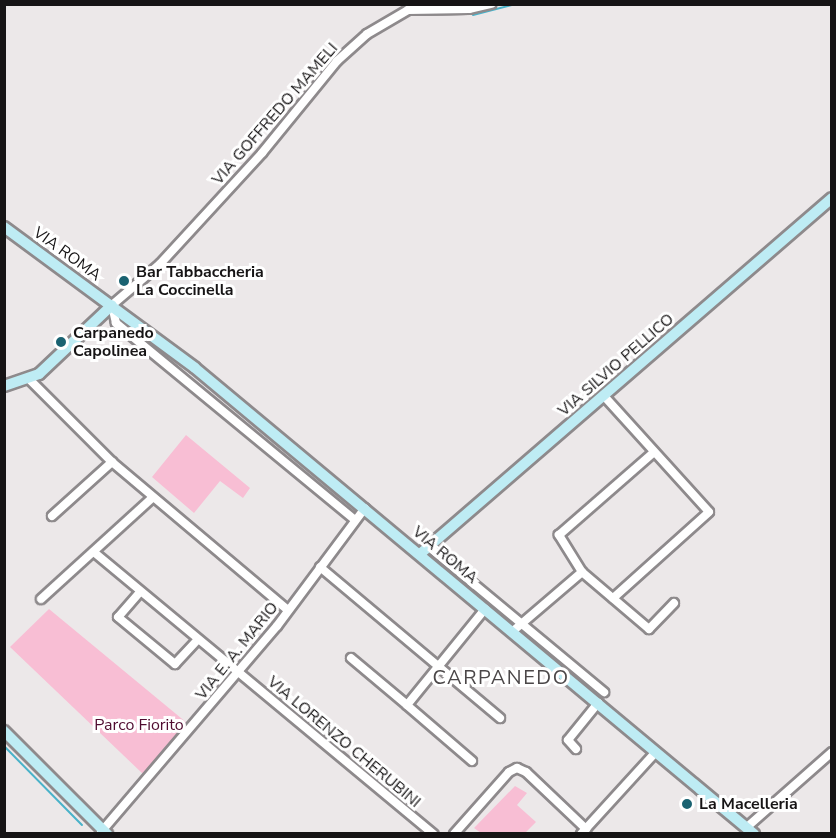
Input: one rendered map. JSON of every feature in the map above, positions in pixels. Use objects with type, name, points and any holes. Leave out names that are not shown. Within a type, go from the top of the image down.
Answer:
[{"type":"main road","name":"VIA SILVIO PELLICO","points":[[424,550],[831,198]]},
{"type":"main road","name":"VIA ROMA","points":[[4,227],[112,305],[364,508],[424,550],[485,609],[517,627],[598,703],[750,830]]},
{"type":"main road","points":[[4,386],[30,380],[112,305]]},
{"type":"main road","points":[[4,731],[103,833]]},
{"type":"street","name":"VIA GOFFREDO MAMELI","points":[[112,305],[160,264],[262,153],[337,61],[367,34],[408,10],[469,9],[491,4]]},
{"type":"street","name":"VIA ROMA","points":[[112,305],[116,323],[355,520]]},
{"type":"street","points":[[30,380],[112,462],[288,610]]},
{"type":"street","points":[[604,396],[709,512],[613,598]]},
{"type":"street","points":[[654,452],[559,535],[582,572],[649,629],[674,603]]},
{"type":"street","points":[[52,516],[112,462]]},
{"type":"street","points":[[41,599],[95,553],[153,497]]},
{"type":"street","name":"VIA E. A. MARIO","points":[[103,833],[288,610],[364,508]]},
{"type":"street","name":"VIA ROMA","points":[[424,550],[517,627],[604,692]]},
{"type":"street","name":"VIA LORENZO CHERUBINI","points":[[95,553],[196,640],[432,834]]},
{"type":"street","points":[[320,567],[500,718]]},
{"type":"street","points":[[517,627],[582,572]]},
{"type":"street","points":[[140,592],[118,617],[175,664],[196,640]]},
{"type":"street","points":[[407,705],[485,609]]},
{"type":"street","points":[[351,658],[472,761]]},
{"type":"street","points":[[576,749],[568,740],[598,703]]},
{"type":"street","points":[[454,834],[509,772],[517,768],[526,772],[584,831],[656,752]]},
{"type":"street","points":[[750,830],[831,752]]},
{"type":"green space","points":[[186,435],[250,488],[243,498],[220,481],[194,513],[152,477]]},
{"type":"green space","name":"Parco Fiorito","points":[[49,609],[187,723],[143,774],[10,647]]},
{"type":"green space","points":[[515,786],[527,793],[517,805],[536,822],[525,833],[481,833],[474,828]]},
{"type":"waterway","points":[[473,15],[516,4]]},
{"type":"waterway","points":[[4,746],[82,825]]},
{"type":"place","name":"Bar Tabbaccheria La Coccinella","points":[[124,281]]},
{"type":"place","name":"Carpanedo Capolinea","points":[[61,342]]},
{"type":"place","name":"La Macelleria","points":[[687,804]]},
{"type":"district","name":"CARPANEDO","points":[[501,677]]}]
